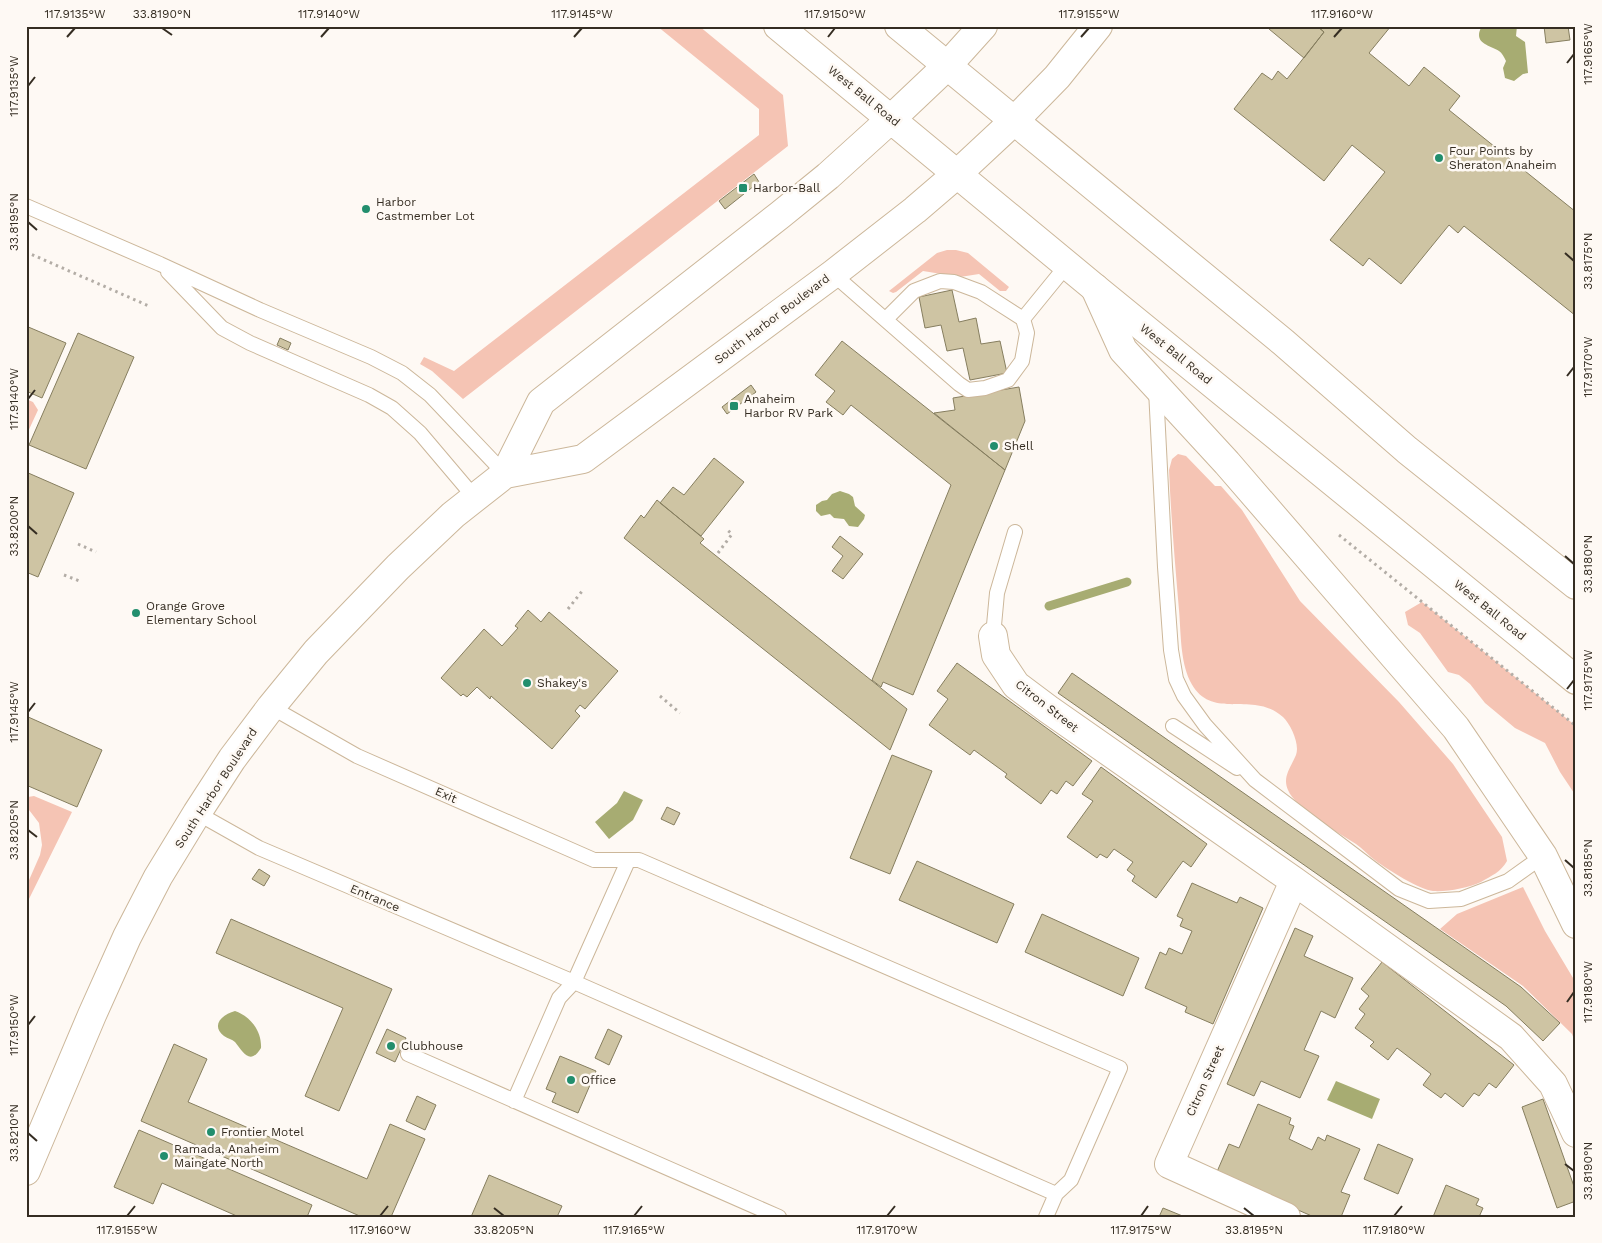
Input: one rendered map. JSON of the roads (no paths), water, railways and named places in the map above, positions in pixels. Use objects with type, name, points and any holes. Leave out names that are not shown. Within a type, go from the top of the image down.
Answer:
[{"type":"main road","name":"West Ball Road","points":[[778,26],[1095,288],[1576,680]]},
{"type":"main road","points":[[899,26],[1283,342],[1406,450],[1576,585]]},
{"type":"main road","name":"South Harbor Boulevard","points":[[26,1171],[127,937],[158,877],[232,759],[270,707],[316,652],[398,567],[453,515],[504,474],[541,402],[828,176],[947,66],[984,26]]},
{"type":"main road","name":"South Harbor Boulevard","points":[[504,474],[583,459],[833,274],[915,210],[1015,120],[1057,77],[1098,26]]},
{"type":"main road","points":[[1095,288],[1123,350],[1233,470],[1456,728],[1543,856],[1576,924]]},
{"type":"main road","name":"Citron Street","points":[[993,636],[996,655],[1016,685],[1511,1037],[1553,1084],[1576,1133]]},
{"type":"main road","name":"Citron Street","points":[[1286,1217],[1169,1164],[1294,881]]},
{"type":"lane","points":[[26,206],[371,357],[402,373],[430,395],[504,474]]},
{"type":"lane","points":[[160,264],[222,328],[250,343],[392,408],[420,433],[475,498]]},
{"type":"lane","points":[[1023,319],[1067,265]]},
{"type":"lane","points":[[833,274],[968,390],[985,388],[1008,380],[1022,361],[1027,333],[1023,319],[981,292],[954,282],[940,281],[914,292],[886,319]]},
{"type":"lane","points":[[1156,385],[1164,568],[1171,650],[1176,679],[1184,696],[1205,725],[1255,780]]},
{"type":"lane","points":[[993,636],[997,593],[1015,532]]},
{"type":"lane","name":"Exit","points":[[270,707],[357,756],[594,860],[639,860],[1120,1068],[1071,1180],[1056,1194]]},
{"type":"lane","points":[[1173,726],[1255,780],[1400,890],[1429,902],[1461,900],[1508,881],[1543,856]]},
{"type":"lane","name":"Entrance","points":[[197,813],[259,848],[574,982],[1056,1194]]},
{"type":"lane","points":[[514,1101],[558,998],[574,982],[628,861]]},
{"type":"lane","points":[[408,1054],[779,1217]]},
{"type":"lane","points":[[1046,1217],[1056,1194]]},
{"type":"waterway","points":[[1049,606],[1127,582]]},
{"type":"place","name":"Four Points by Sheraton Anaheim","points":[[1439,158]]},
{"type":"place","name":"Harbor-Ball","points":[[743,188]]},
{"type":"place","name":"Harbor Castmember Lot","points":[[366,209]]},
{"type":"place","name":"Anaheim Harbor RV Park","points":[[734,406]]},
{"type":"place","name":"Shell","points":[[994,446]]},
{"type":"place","name":"Orange Grove Elementary School","points":[[136,613]]},
{"type":"place","name":"Shakey's","points":[[527,683]]},
{"type":"place","name":"Clubhouse","points":[[391,1046]]},
{"type":"place","name":"Office","points":[[571,1080]]},
{"type":"place","name":"Frontier Motel","points":[[211,1132]]},
{"type":"place","name":"Ramada, Anaheim Maingate North","points":[[164,1156]]}]
